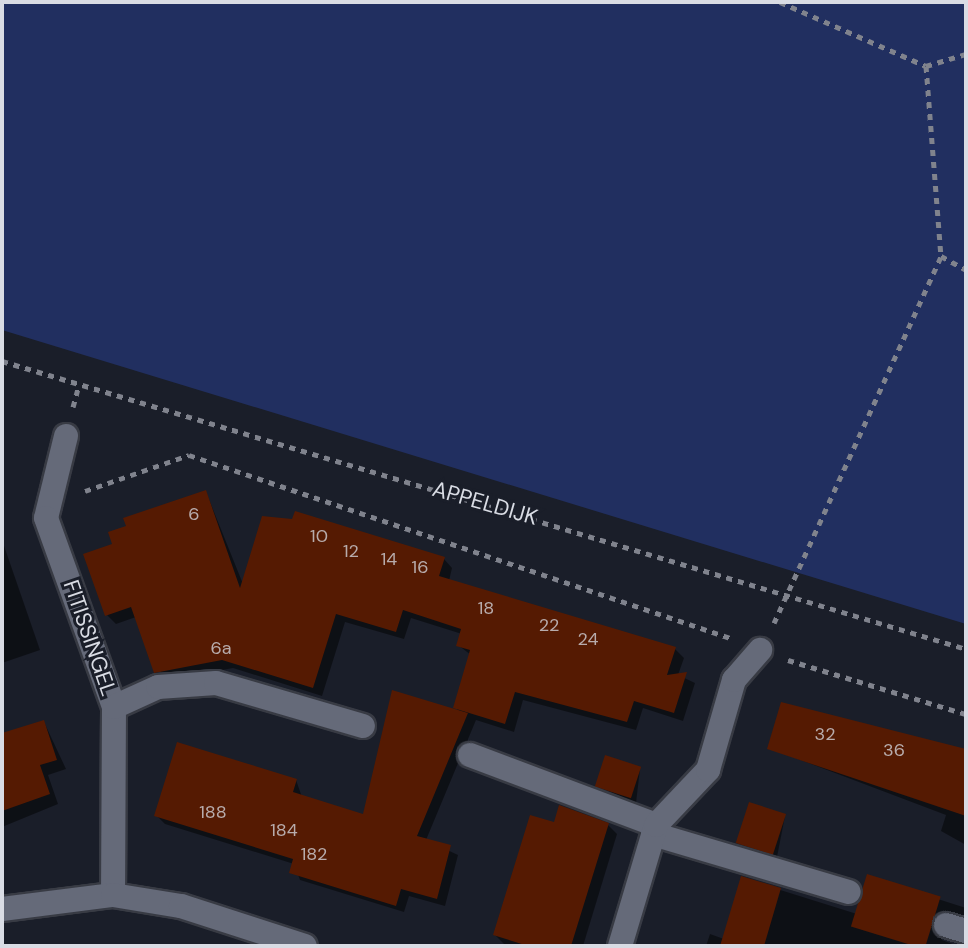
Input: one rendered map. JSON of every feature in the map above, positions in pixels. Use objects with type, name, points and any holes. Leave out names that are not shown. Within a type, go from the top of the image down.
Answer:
[{"type":"street","name":"FITISSINGEL","points":[[66,436],[46,518],[114,707],[113,895]]},
{"type":"street","points":[[620,946],[654,830],[708,770],[734,680],[760,650]]},
{"type":"street","points":[[114,707],[158,687],[216,683],[363,726]]},
{"type":"street","points":[[470,755],[654,830],[849,892]]},
{"type":"street","points":[[2,909],[113,895],[181,906],[305,946]]},
{"type":"path","points":[[780,2],[926,66],[966,54]]},
{"type":"path","points":[[760,650],[790,592],[941,256],[926,66]]},
{"type":"path","points":[[941,256],[966,270]]},
{"type":"path","name":"APPELDIJK","points":[[2,361],[790,592],[966,649]]},
{"type":"path","name":"APPELDIJK","points":[[50,503],[189,455],[760,650],[966,714]]},
{"type":"shaded area","points":[[2,2],[966,2],[966,624],[2,330]]},
{"type":"building","points":[[206,490],[240,588],[262,516],[292,519],[295,511],[445,557],[439,576],[676,647],[667,675],[687,672],[674,713],[634,701],[627,722],[515,692],[505,724],[453,708],[470,650],[456,646],[461,629],[403,610],[396,632],[336,614],[313,688],[222,660],[154,673],[131,607],[105,616],[83,554],[112,544],[108,532],[126,526],[123,518]]},
{"type":"building","points":[[392,690],[468,713],[417,836],[451,845],[437,899],[401,889],[396,906],[289,873],[293,859],[154,816],[177,742],[297,779],[293,792],[363,814]]},
{"type":"building","points":[[781,702],[966,749],[966,816],[767,749]]},
{"type":"building","points":[[44,720],[57,760],[40,765],[50,794],[2,811],[2,733]]},
{"type":"building","points":[[605,755],[641,767],[631,798],[595,786]]},
{"type":"building","points":[[749,802],[786,814],[773,855],[736,843]]},
{"type":"building","points":[[559,805],[609,823],[571,946],[528,946],[493,935],[530,815],[554,822]]},
{"type":"building","points":[[867,874],[941,897],[926,946],[914,946],[851,927]]},
{"type":"building","points":[[741,876],[781,888],[764,946],[720,946]]}]
